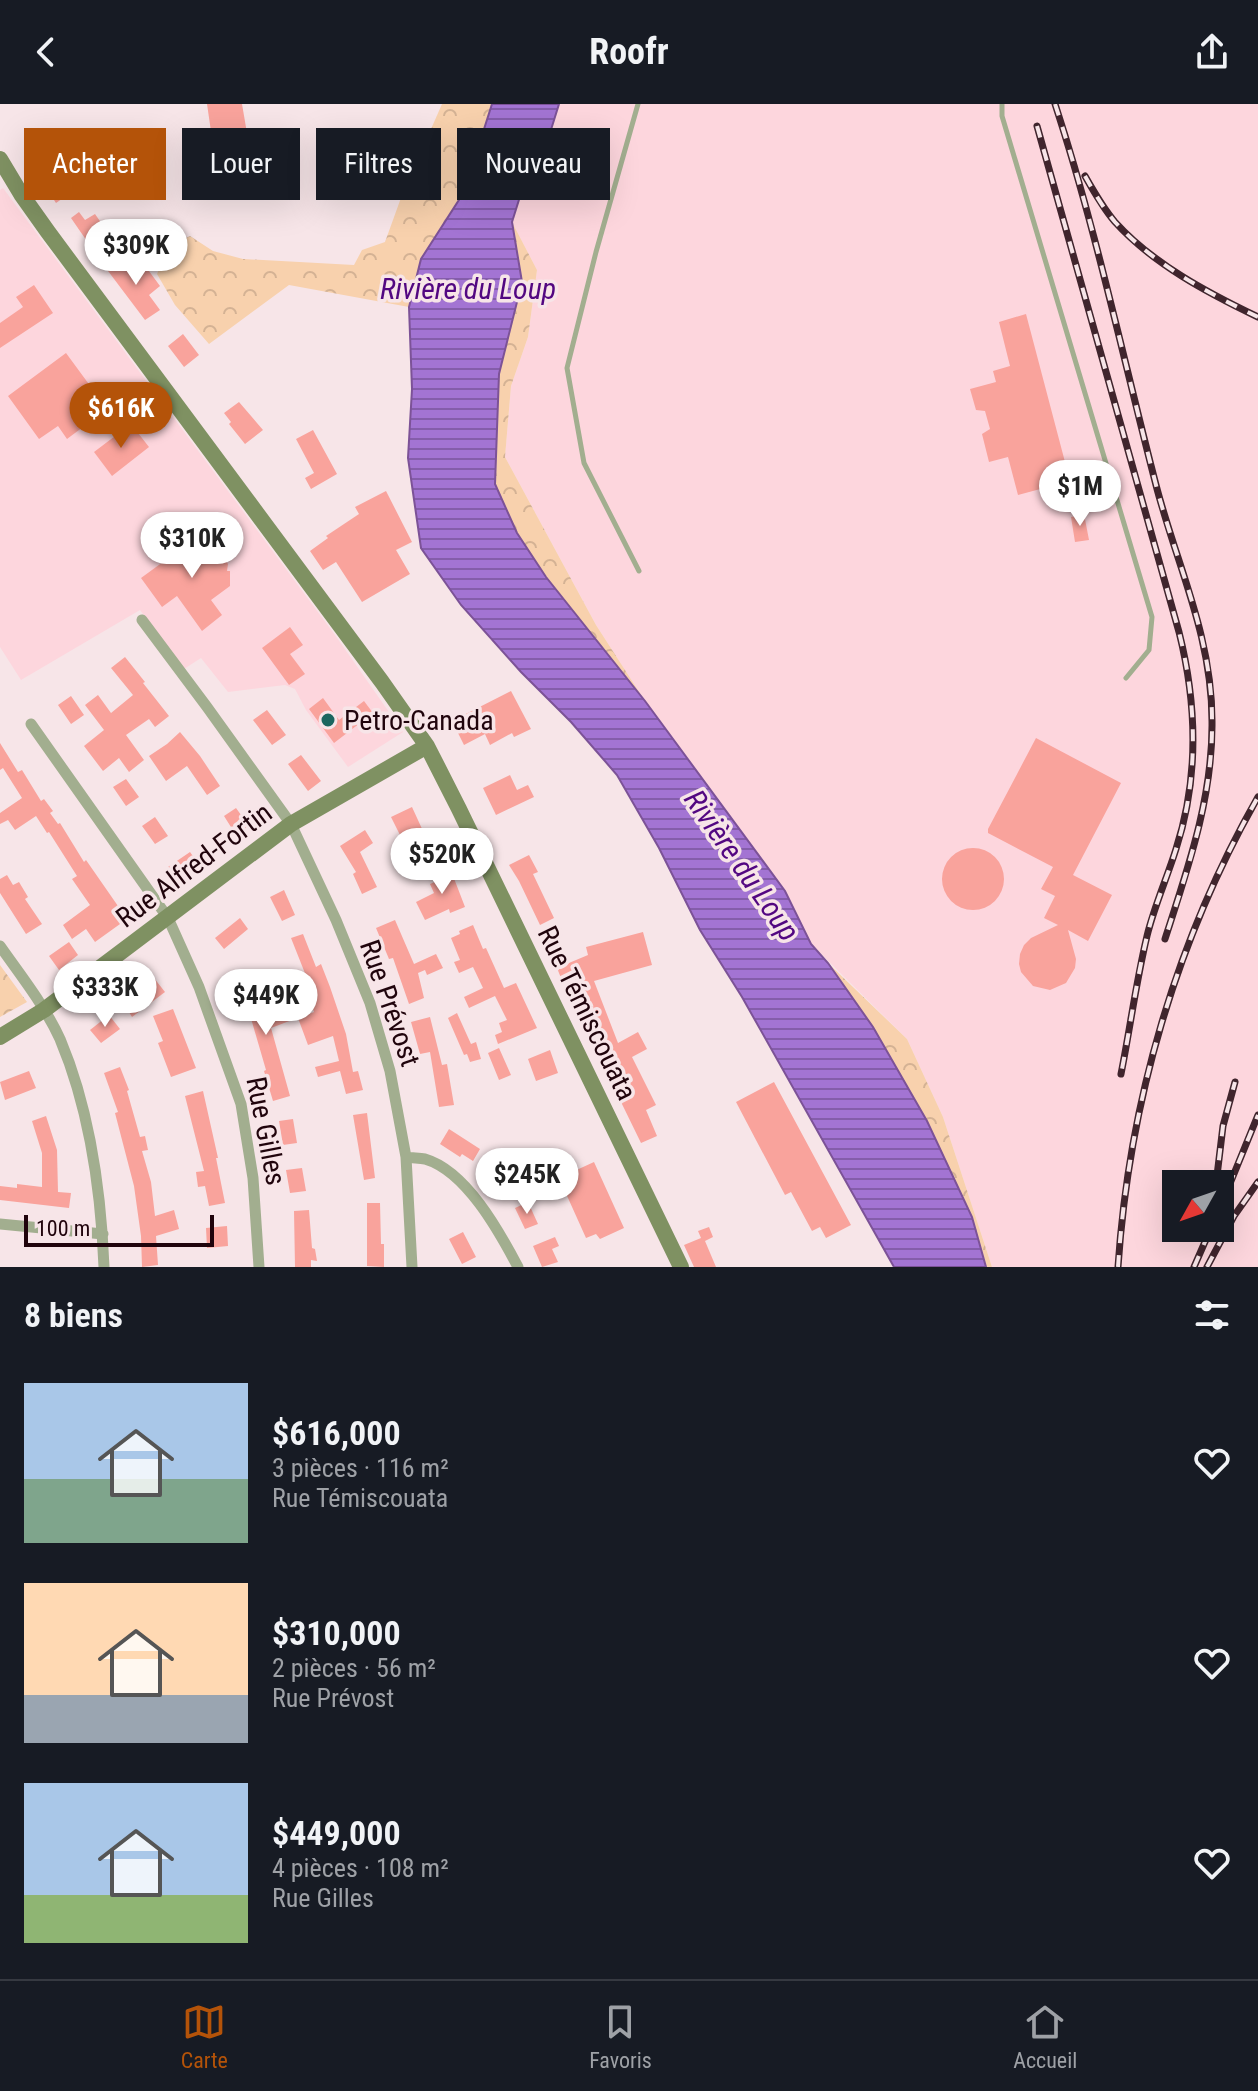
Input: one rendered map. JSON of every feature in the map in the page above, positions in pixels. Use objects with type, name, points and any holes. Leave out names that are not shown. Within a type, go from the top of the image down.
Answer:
[{"type":"main road","name":"Rue Témiscouata","points":[[1,165],[427,746],[681,1267]]},
{"type":"main road","name":"Rue Alfred-Fortin","points":[[0,1037],[44,1010],[291,824],[427,746]]},
{"type":"street","name":"Rue Prévost","points":[[142,620],[291,824],[336,920],[370,1003],[390,1071],[406,1157],[412,1267]]},
{"type":"street","name":"Rue Gilles","points":[[31,724],[168,918],[199,987],[241,1104],[253,1178],[259,1267]]},
{"type":"street","points":[[0,946],[44,1010],[59,1038],[83,1109],[103,1234],[104,1267]]},
{"type":"street","points":[[406,1157],[426,1159],[450,1172],[474,1196],[518,1267]]},
{"type":"street","points":[[0,1224],[103,1234]]},
{"type":"lane","points":[[638,104],[567,368],[584,463],[639,571]]},
{"type":"lane","points":[[1002,104],[1002,116],[1152,617],[1149,650],[1126,678]]},
{"type":"shaded area","points":[[559,104],[1258,104],[1258,1267],[992,1267],[943,1117],[907,1039],[811,944],[785,891],[645,701],[596,625],[505,457],[511,386],[528,337],[537,270],[512,222],[519,200],[610,200],[610,128],[552,128]]},
{"type":"shaded area","points":[[3,188],[335,635],[403,732],[348,767],[306,710],[295,689],[285,685],[228,692],[201,658],[184,669],[140,610],[21,680],[0,647],[0,190]]},
{"type":"green space","points":[[442,104],[492,104],[484,128],[457,128],[459,200],[421,259],[409,307],[289,285],[209,344],[175,305],[157,274],[170,246],[190,236],[213,251],[243,259],[354,265],[362,250],[385,242],[400,200],[441,200],[441,128],[431,128]]},
{"type":"green space","points":[[512,222],[537,270],[528,337],[511,386],[505,457],[596,625],[645,701],[546,577],[517,533],[495,484],[499,374],[522,282]]},
{"type":"green space","points":[[828,963],[907,1039],[943,1117],[992,1267],[986,1267],[972,1217]]},
{"type":"green space","points":[[0,965],[27,1002],[0,1017]]},
{"type":"water","name":"Rivière du Loup","points":[[492,104],[559,104],[552,128],[484,128]]},
{"type":"water","name":"Rivière du Loup","points":[[459,200],[519,200],[512,222],[522,282],[499,374],[495,484],[517,533],[546,577],[645,701],[785,891],[811,944],[873,1027],[927,1121],[972,1217],[986,1267],[894,1267],[742,997],[700,930],[659,848],[617,775],[461,605],[421,548],[408,458],[412,389],[409,307],[421,259]]},
{"type":"building","points":[[207,104],[242,104],[246,128],[211,128]]},
{"type":"building","points":[[79,212],[85,220],[95,214],[109,234],[91,247],[71,218]]},
{"type":"building","points":[[171,238],[184,256],[172,265],[168,260],[155,271],[145,258]]},
{"type":"building","points":[[120,256],[135,276],[146,267],[160,286],[149,295],[160,310],[145,320],[105,267]]},
{"type":"building","points":[[34,285],[53,313],[0,348],[0,323],[23,307],[16,297]]},
{"type":"building","points":[[1026,314],[1070,481],[1018,495],[1008,457],[989,462],[982,434],[990,429],[985,411],[976,410],[970,389],[996,382],[993,371],[1010,366],[999,322]]},
{"type":"building","points":[[183,334],[199,355],[184,367],[168,346]]},
{"type":"building","points":[[66,353],[91,387],[80,395],[95,418],[67,439],[58,426],[39,439],[8,396]]},
{"type":"building","points":[[239,402],[263,430],[245,444],[224,413]]},
{"type":"building","points":[[131,424],[149,447],[112,476],[94,452]]},
{"type":"building","points":[[313,430],[337,474],[311,489],[305,478],[314,473],[296,439]]},
{"type":"building","points":[[386,491],[412,542],[396,550],[410,574],[362,602],[336,562],[323,570],[310,551],[359,514],[355,507]]},
{"type":"building","points":[[1084,514],[1089,540],[1075,542],[1071,517]]},
{"type":"building","points":[[200,535],[210,538],[228,564],[227,571],[230,571],[230,586],[211,600],[222,615],[202,631],[177,596],[162,607],[141,578]]},
{"type":"building","points":[[290,627],[303,645],[290,654],[305,674],[289,685],[262,648]]},
{"type":"building","points":[[125,657],[169,716],[155,727],[149,719],[126,735],[144,760],[129,772],[119,758],[103,771],[84,746],[104,730],[85,705],[98,695],[111,713],[133,695],[111,668]]},
{"type":"building","points":[[511,691],[531,729],[514,737],[512,733],[490,745],[485,734],[464,745],[452,721]]},
{"type":"building","points":[[71,696],[84,715],[71,724],[58,705]]},
{"type":"building","name":"Petro-Canada","points":[[323,698],[339,720],[364,701],[373,713],[334,743],[309,709]]},
{"type":"building","points":[[267,710],[286,735],[272,745],[253,720]]},
{"type":"building","points":[[180,732],[220,786],[207,795],[187,766],[166,781],[149,756]]},
{"type":"building","points":[[1036,738],[1121,783],[1073,875],[1112,895],[1088,941],[1068,930],[1076,959],[1075,968],[1066,983],[1050,990],[1033,986],[1021,972],[1019,964],[1024,945],[1031,938],[1058,925],[1044,918],[1055,896],[1041,889],[1053,867],[988,833]]},
{"type":"building","points":[[0,743],[18,772],[22,770],[41,801],[44,799],[53,811],[50,813],[127,919],[95,942],[86,929],[72,939],[63,925],[90,905],[72,879],[77,876],[49,832],[36,816],[15,830],[8,820],[0,824],[0,813],[22,798],[3,768],[0,770]]},
{"type":"building","points":[[301,755],[321,781],[308,791],[288,764]]},
{"type":"building","points":[[510,775],[517,790],[528,785],[534,797],[496,815],[483,788]]},
{"type":"building","points":[[126,779],[139,797],[126,806],[113,787]]},
{"type":"building","points":[[412,807],[423,831],[403,841],[391,817]]},
{"type":"building","points":[[236,808],[249,826],[236,835],[224,816]]},
{"type":"building","points":[[155,817],[168,836],[155,844],[142,826]]},
{"type":"building","points":[[365,830],[373,843],[360,852],[377,887],[362,894],[353,874],[356,872],[340,846]]},
{"type":"building","points":[[973,848],[985,850],[995,857],[1002,867],[1002,891],[995,901],[985,908],[973,910],[961,908],[951,901],[944,891],[942,879],[944,867],[951,857],[961,850]]},
{"type":"building","points":[[190,852],[200,866],[179,881],[168,867]]},
{"type":"building","points":[[529,855],[538,872],[533,874],[554,918],[540,925],[509,865]]},
{"type":"building","points":[[450,868],[465,907],[450,913],[449,909],[425,920],[416,902],[434,893],[430,884],[437,881],[434,875]]},
{"type":"building","points":[[7,875],[13,885],[19,882],[28,897],[25,899],[42,924],[26,934],[0,893],[0,879]]},
{"type":"building","points":[[284,890],[295,915],[282,921],[270,897]]},
{"type":"building","points":[[240,918],[248,929],[224,949],[215,938]]},
{"type":"building","points":[[395,920],[414,964],[436,954],[443,968],[427,975],[425,970],[418,973],[424,998],[409,1004],[393,958],[389,959],[376,928]]},
{"type":"building","points":[[473,925],[504,988],[516,983],[537,1028],[498,1044],[495,1035],[502,1032],[499,1023],[507,1020],[495,996],[469,1008],[464,997],[483,988],[473,967],[459,973],[454,962],[460,960],[451,938]]},
{"type":"building","points":[[643,932],[652,965],[594,981],[618,1043],[638,1032],[647,1049],[632,1057],[656,1105],[646,1110],[657,1136],[641,1143],[621,1102],[634,1095],[602,1035],[598,1037],[575,978],[563,983],[557,968],[588,955],[586,947]]},
{"type":"building","points":[[303,934],[316,967],[321,964],[330,987],[346,1034],[353,1072],[358,1071],[363,1090],[346,1094],[340,1071],[318,1077],[315,1067],[339,1061],[333,1036],[308,1045],[298,1018],[314,1012],[311,1003],[316,1001],[291,938]]},
{"type":"building","points":[[69,942],[78,955],[59,970],[49,956]]},
{"type":"building","points":[[254,975],[265,1018],[289,1010],[292,1020],[271,1028],[290,1096],[273,1101],[239,978]]},
{"type":"building","points":[[154,978],[165,992],[132,1017],[124,1004],[139,995],[137,992]]},
{"type":"building","points":[[173,1009],[196,1068],[171,1077],[158,1043],[163,1041],[153,1016]]},
{"type":"building","points":[[457,1013],[471,1044],[476,1042],[481,1059],[470,1062],[467,1054],[464,1055],[448,1018]]},
{"type":"building","points":[[109,1015],[120,1029],[101,1043],[90,1030]]},
{"type":"building","points":[[430,1017],[442,1065],[447,1064],[454,1105],[439,1107],[430,1052],[420,1054],[411,1022]]},
{"type":"building","points":[[499,1048],[511,1075],[499,1080],[488,1053]]},
{"type":"building","points":[[550,1050],[558,1073],[536,1081],[528,1059]]},
{"type":"building","points":[[120,1067],[140,1137],[145,1136],[148,1150],[142,1151],[151,1182],[155,1216],[174,1210],[179,1229],[156,1236],[158,1265],[142,1267],[134,1186],[115,1113],[118,1112],[104,1073]]},
{"type":"building","points":[[29,1071],[36,1088],[5,1100],[0,1082]]},
{"type":"building","points":[[774,1082],[851,1225],[826,1238],[820,1227],[812,1231],[791,1192],[785,1195],[736,1102]]},
{"type":"building","points":[[203,1091],[225,1203],[209,1206],[205,1186],[198,1187],[196,1172],[204,1171],[185,1096]]},
{"type":"building","points":[[367,1113],[375,1178],[364,1180],[353,1115]]},
{"type":"building","points":[[46,1116],[57,1150],[58,1192],[71,1193],[69,1208],[0,1200],[0,1186],[17,1188],[17,1184],[42,1187],[42,1153],[32,1121]]},
{"type":"building","points":[[293,1119],[297,1143],[283,1145],[279,1121]]},
{"type":"building","points":[[449,1129],[480,1149],[473,1161],[440,1144]]},
{"type":"building","points":[[497,1160],[521,1181],[511,1191],[489,1168]]},
{"type":"building","points":[[594,1162],[624,1228],[600,1239],[596,1234],[586,1238],[559,1178]]},
{"type":"building","points":[[302,1168],[306,1191],[290,1193],[286,1170]]},
{"type":"building","points":[[528,1202],[538,1224],[525,1229],[515,1208]]},
{"type":"building","points":[[367,1203],[380,1203],[384,1267],[367,1266]]},
{"type":"building","points":[[309,1210],[312,1248],[315,1249],[317,1261],[311,1260],[311,1267],[295,1267],[294,1211]]},
{"type":"building","points":[[227,1226],[228,1246],[207,1248],[206,1228]]},
{"type":"building","points":[[709,1227],[713,1237],[705,1241],[716,1267],[694,1267],[684,1245],[701,1238],[698,1231]]},
{"type":"building","points":[[463,1232],[476,1257],[462,1264],[449,1239]]},
{"type":"building","points":[[555,1237],[559,1246],[552,1249],[558,1262],[542,1267],[533,1246]]},
{"type":"railway","points":[[1055,104],[1096,246],[1164,515],[1200,630],[1210,689],[1211,749],[1204,805],[1165,939]]},
{"type":"railway","points":[[1037,126],[1179,632],[1192,714],[1189,795],[1176,849],[1147,936],[1121,1074]]},
{"type":"railway","points":[[1085,176],[1111,217],[1146,251],[1201,287],[1258,317]]},
{"type":"railway","points":[[1118,1267],[1133,1144],[1161,1024],[1203,908],[1258,797]]},
{"type":"railway","points":[[1218,1170],[1223,1126],[1235,1082]]},
{"type":"railway","points":[[1234,1174],[1258,1115]]},
{"type":"railway","points":[[1207,1267],[1234,1216],[1258,1182]]},
{"type":"railway","points":[[1194,1267],[1205,1242]]},
{"type":"place","name":"Petro-Canada","points":[[328,720]]}]
